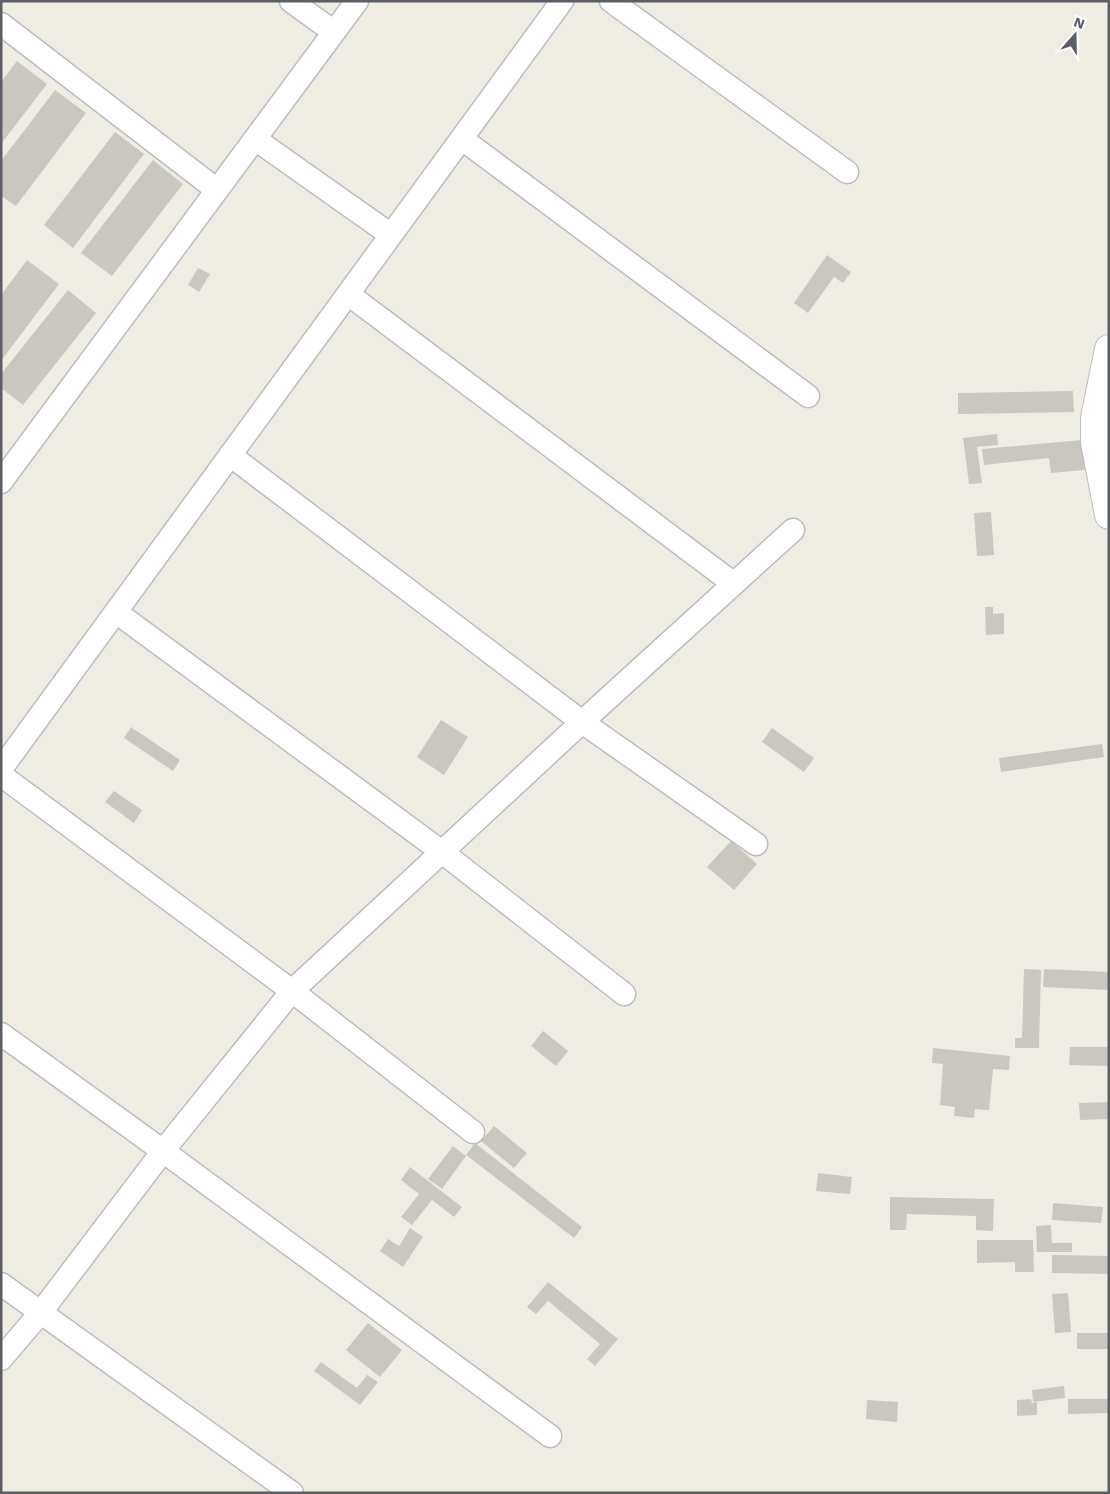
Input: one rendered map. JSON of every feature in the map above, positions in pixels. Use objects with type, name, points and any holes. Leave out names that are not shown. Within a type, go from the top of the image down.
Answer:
[{"type":"street","points":[[290,1],[334,32]]},
{"type":"street","points":[[1,482],[357,1]]},
{"type":"street","points":[[1,769],[562,1]]},
{"type":"street","points":[[611,1],[847,172]]},
{"type":"street","points":[[1,24],[217,190]]},
{"type":"street","points":[[255,139],[391,235]]},
{"type":"street","points":[[462,139],[808,396]]},
{"type":"street","points":[[348,294],[734,584]]},
{"type":"street","points":[[1109,349],[1095,418],[1095,442],[1109,515]]},
{"type":"street","points":[[230,455],[582,722],[756,844]]},
{"type":"street","points":[[1,1359],[41,1312],[163,1151],[292,991],[582,722],[793,530]]},
{"type":"street","points":[[116,612],[442,852],[624,994]]},
{"type":"street","points":[[1,775],[292,991],[473,1132]]},
{"type":"street","points":[[1,1034],[550,1436]]},
{"type":"street","points":[[1,1284],[292,1493]]},
{"type":"building","points":[[17,61],[47,84],[1,144],[1,82]]},
{"type":"building","points":[[55,90],[86,113],[16,206],[1,196],[1,161]]},
{"type":"building","points":[[115,132],[144,154],[73,248],[44,225]]},
{"type":"building","points":[[153,160],[183,184],[112,276],[81,253]]},
{"type":"building","points":[[827,255],[851,272],[843,283],[834,277],[808,313],[794,303]]},
{"type":"building","points":[[27,260],[59,284],[1,361],[1,295]]},
{"type":"building","points":[[198,268],[210,274],[199,292],[188,285]]},
{"type":"building","points":[[68,290],[96,313],[23,405],[1,388],[1,374]]},
{"type":"building","points":[[1073,391],[1074,412],[958,414],[958,393]]},
{"type":"building","points":[[997,434],[998,445],[977,447],[982,483],[969,484],[963,438]]},
{"type":"building","points":[[1082,440],[1085,470],[1051,473],[1049,458],[984,465],[982,449]]},
{"type":"building","points":[[991,512],[994,555],[977,556],[974,513]]},
{"type":"building","points":[[985,607],[993,607],[993,614],[1004,613],[1004,634],[986,635]]},
{"type":"building","points":[[441,720],[468,737],[444,775],[417,757]]},
{"type":"building","points":[[131,727],[180,760],[173,771],[124,738]]},
{"type":"building","points":[[772,728],[814,758],[804,772],[762,742]]},
{"type":"building","points":[[1102,744],[1104,757],[1001,772],[999,758]]},
{"type":"building","points":[[114,791],[142,810],[134,823],[105,802]]},
{"type":"building","points":[[731,841],[757,864],[734,890],[707,867]]},
{"type":"building","points":[[1024,969],[1041,970],[1039,1048],[1015,1048],[1015,1038],[1022,1038]]},
{"type":"building","points":[[1044,969],[1109,972],[1109,990],[1043,987]]},
{"type":"building","points":[[543,1031],[568,1051],[556,1066],[531,1046]]},
{"type":"building","points":[[1070,1047],[1109,1047],[1109,1066],[1069,1065]]},
{"type":"building","points":[[933,1048],[1010,1056],[1009,1070],[993,1069],[989,1110],[975,1109],[974,1118],[954,1116],[955,1107],[940,1105],[943,1064],[932,1063]]},
{"type":"building","points":[[1109,1102],[1109,1119],[1080,1120],[1079,1103]]},
{"type":"building","points":[[494,1126],[527,1153],[514,1168],[481,1141]]},
{"type":"building","points":[[475,1143],[582,1227],[574,1238],[466,1155]]},
{"type":"building","points":[[453,1146],[466,1156],[442,1189],[428,1179]]},
{"type":"building","points":[[410,1167],[462,1207],[454,1217],[432,1200],[412,1225],[401,1217],[419,1194],[401,1180]]},
{"type":"building","points":[[818,1173],[852,1177],[850,1194],[816,1191]]},
{"type":"building","points":[[890,1197],[994,1199],[993,1231],[976,1230],[976,1216],[907,1214],[906,1230],[890,1230]]},
{"type":"building","points":[[1053,1203],[1103,1207],[1101,1223],[1052,1220]]},
{"type":"building","points":[[1051,1225],[1052,1243],[1072,1243],[1072,1252],[1037,1252],[1036,1226]]},
{"type":"building","points":[[410,1228],[423,1237],[403,1267],[380,1251],[388,1239],[399,1246]]},
{"type":"building","points":[[977,1240],[1033,1240],[1034,1272],[1015,1272],[1015,1262],[977,1263]]},
{"type":"building","points":[[1052,1255],[1109,1256],[1109,1274],[1052,1273]]},
{"type":"building","points":[[548,1282],[618,1339],[595,1366],[587,1359],[600,1344],[548,1301],[536,1314],[527,1307]]},
{"type":"building","points":[[1068,1293],[1071,1332],[1055,1333],[1052,1294]]},
{"type":"building","points":[[368,1323],[402,1350],[380,1377],[346,1350]]},
{"type":"building","points":[[1077,1333],[1109,1333],[1109,1349],[1077,1349]]},
{"type":"building","points":[[321,1362],[357,1388],[367,1375],[378,1382],[360,1405],[314,1371]]},
{"type":"building","points":[[1064,1386],[1065,1398],[1033,1402],[1032,1390]]},
{"type":"building","points":[[1031,1399],[1032,1403],[1037,1402],[1037,1415],[1017,1416],[1017,1400]]},
{"type":"building","points":[[1068,1399],[1109,1399],[1109,1413],[1068,1414]]},
{"type":"building","points":[[867,1400],[898,1402],[897,1422],[866,1419]]}]
